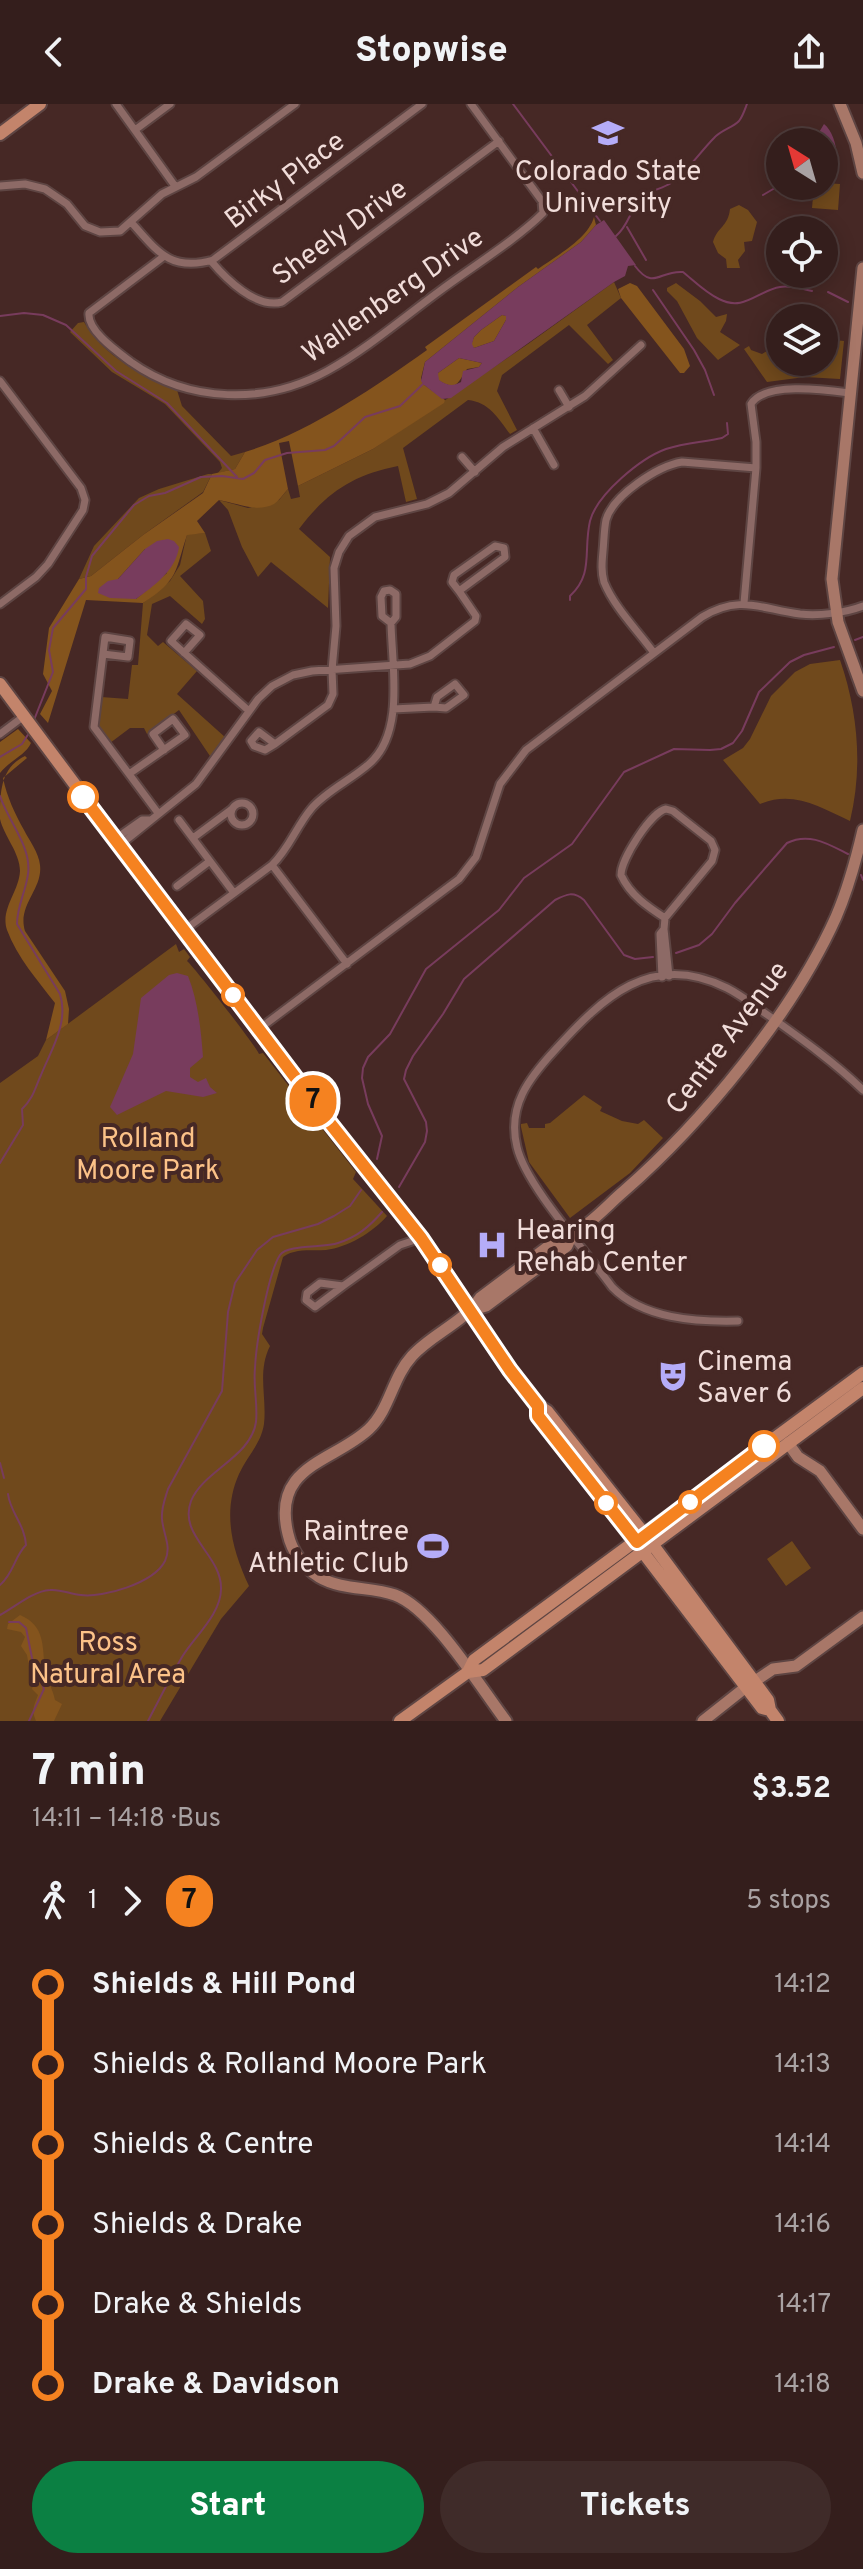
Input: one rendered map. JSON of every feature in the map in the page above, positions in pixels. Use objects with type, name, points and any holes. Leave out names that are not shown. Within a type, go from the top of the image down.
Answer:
[{"type":"main road","points":[[0,134],[40,104]]},
{"type":"main road","points":[[0,684],[183,931],[417,1233],[510,1370],[538,1406],[547,1411],[595,1473],[732,1660]]},
{"type":"main road","points":[[468,1672],[483,1670],[566,1608],[863,1373]]},
{"type":"main road","points":[[788,1443],[787,1436],[838,1398],[847,1384]]},
{"type":"main road","points":[[400,1721],[468,1672],[474,1660],[575,1587],[645,1543],[863,1388]]},
{"type":"main road","points":[[538,1406],[538,1416],[645,1543],[700,1626],[707,1626],[751,1684],[762,1708],[772,1710]]},
{"type":"main road","points":[[545,1424],[555,1429],[589,1471],[595,1473]]},
{"type":"main road","points":[[566,1608],[575,1587]]},
{"type":"main road","points":[[507,1652],[514,1641],[534,1626],[537,1615]]},
{"type":"street","points":[[116,104],[175,186]]},
{"type":"street","points":[[135,130],[170,104]]},
{"type":"street","points":[[0,186],[25,184],[45,189],[67,204],[85,226],[100,232],[120,231],[150,203],[175,186],[196,177],[295,104]]},
{"type":"street","name":"Birky Place","points":[[211,261],[422,104]]},
{"type":"street","points":[[471,104],[499,141]]},
{"type":"street","points":[[840,104],[856,143],[863,173]]},
{"type":"street","name":"Sheely Drive","points":[[211,261],[259,301],[272,304],[282,302],[499,141]]},
{"type":"street","name":"Wallenberg Drive","points":[[163,257],[92,309],[88,318],[99,334],[120,354],[147,372],[208,393],[240,396],[277,390],[325,372],[539,218],[544,209],[542,201],[499,141]]},
{"type":"street","points":[[131,222],[163,257],[185,263],[211,261]]},
{"type":"street","points":[[863,268],[833,566],[841,635],[863,691]]},
{"type":"street","points":[[275,744],[328,705],[333,694],[336,626],[334,568],[344,543],[365,522],[439,499],[503,447],[569,407],[641,345]]},
{"type":"street","points":[[0,381],[81,488],[85,500],[83,510],[48,564],[0,604]]},
{"type":"street","points":[[744,603],[756,468],[751,404],[759,396],[772,392],[806,388],[850,393]]},
{"type":"street","points":[[559,390],[569,407]]},
{"type":"street","points":[[533,428],[554,465]]},
{"type":"street","points":[[462,457],[475,472]]},
{"type":"street","points":[[654,653],[611,594],[603,577],[606,520],[611,508],[658,469],[670,464],[682,462],[756,468]]},
{"type":"street","points":[[118,842],[147,826],[149,820],[207,773],[262,694],[281,680],[303,672],[392,667],[421,660],[475,621],[476,616],[452,582],[454,575],[495,546],[504,548],[505,557],[459,591]]},
{"type":"street","points":[[259,1029],[436,897],[469,868],[483,840],[500,784],[526,750],[709,613],[727,605],[744,603],[802,614],[836,612],[863,606]]},
{"type":"street","points":[[183,931],[272,865],[283,854],[312,808],[369,765],[380,752],[393,726],[391,623]]},
{"type":"street","points":[[184,653],[249,711]]},
{"type":"street","points":[[103,654],[94,727],[158,813]]},
{"type":"street","points":[[393,709],[434,707]]},
{"type":"street","points":[[0,734],[26,719]]},
{"type":"street","points":[[129,774],[164,750],[185,735],[173,719],[153,734],[164,750]]},
{"type":"street","points":[[193,838],[232,809]]},
{"type":"street","points":[[665,918],[644,904],[621,875],[624,860],[654,816],[666,809],[673,811],[711,841],[715,850],[712,861],[665,918],[666,976]]},
{"type":"street","points":[[179,820],[234,893]]},
{"type":"street","name":"Centre Avenue","points":[[506,1721],[434,1625],[416,1606],[393,1594],[337,1585],[309,1570],[292,1548],[286,1517],[289,1498],[302,1473],[369,1429],[380,1415],[401,1370],[413,1355],[471,1310],[486,1306],[567,1246],[572,1235],[640,1176],[715,1098],[774,1020],[818,952],[835,919],[853,871],[863,830]]},
{"type":"street","points":[[177,886],[210,861]]},
{"type":"street","points":[[272,865],[347,964]]},
{"type":"street","points":[[738,1321],[656,1313],[631,1303],[612,1287],[528,1173],[517,1151],[514,1126],[521,1093],[533,1074],[604,999],[628,985],[666,976],[703,979],[725,987],[774,1020],[863,1090]]},
{"type":"street","points":[[343,1286],[320,1283],[307,1293],[306,1300],[315,1307],[417,1233]]},
{"type":"street","points":[[400,1245],[417,1233]]},
{"type":"street","points":[[788,1443],[798,1457],[820,1471],[863,1529]]},
{"type":"street","points":[[703,1721],[773,1669],[796,1666],[863,1617]]},
{"type":"green space","points":[[840,184],[838,210],[812,208],[813,200],[838,200]]},
{"type":"green space","points":[[739,205],[748,210],[757,222],[752,241],[744,242],[745,251],[738,260],[740,268],[727,268],[726,259],[718,253],[713,242],[730,209]]},
{"type":"green space","points":[[614,282],[621,298],[587,325],[613,360],[608,364],[569,325],[502,375],[497,391],[517,430],[510,434],[487,407],[468,400],[403,448],[417,499],[406,502],[398,466],[354,480],[331,495],[309,516],[299,529],[330,557],[328,608],[271,562],[258,577],[228,510],[219,500],[248,508],[279,500],[288,489],[291,499],[300,497],[298,486],[373,449]]},
{"type":"green space","points":[[676,283],[716,317],[727,314],[720,332],[740,345],[718,360],[697,338],[677,301],[667,291]]},
{"type":"green space","points":[[84,322],[113,355],[137,371],[177,390],[182,406],[231,456],[245,452],[235,469],[218,473],[222,468],[220,462],[165,404],[112,372],[70,332],[78,323]]},
{"type":"green space","points":[[838,340],[844,341],[840,379],[805,377],[767,382],[744,349],[749,346],[762,354],[766,352],[766,376],[838,376]]},
{"type":"green space","points":[[212,474],[203,492],[91,576],[79,579],[94,546],[139,498]]},
{"type":"green space","points":[[205,533],[211,551],[180,576],[203,601],[205,619],[202,624],[170,596],[152,604],[147,635],[158,646],[163,642],[197,671],[177,694],[226,738],[212,759],[179,710],[147,734],[144,728],[130,728],[110,743],[97,725],[101,697],[128,699],[132,665],[138,665],[143,603],[170,581],[180,565],[187,534]]},
{"type":"green space","points":[[840,660],[851,700],[857,740],[856,780],[850,821],[806,802],[784,799],[760,804],[723,760],[743,748],[771,696],[795,672],[810,664]]},
{"type":"green space","name":"Rolland Moore Park","points":[[176,944],[179,952],[184,949],[190,957],[187,961],[356,1172],[353,1179],[387,1216],[367,1233],[343,1246],[298,1251],[283,1257],[262,1334],[270,1346],[263,1375],[264,1424],[257,1444],[239,1474],[231,1502],[234,1545],[249,1586],[221,1619],[160,1721],[0,1721],[0,1083],[38,1056],[46,1040]]},
{"type":"green space","points":[[584,1095],[602,1107],[600,1111],[622,1121],[638,1124],[644,1120],[663,1138],[630,1173],[570,1218],[529,1162],[521,1124],[527,1123],[529,1128],[545,1128],[545,1124]]},
{"type":"green space","points":[[792,1541],[811,1568],[786,1586],[767,1559]]},
{"type":"shaded area","points":[[594,217],[596,225],[581,242],[518,287],[425,362],[421,378],[423,384],[445,400],[444,403],[373,449],[298,486],[289,441],[279,443],[288,489],[276,502],[267,507],[254,507],[219,500],[197,521],[205,533],[187,535],[170,581],[143,603],[86,600],[48,723],[40,714],[52,691],[43,674],[49,628],[79,579],[91,576],[203,493],[212,474],[235,469],[245,452],[317,421],[385,379],[536,267],[538,269],[570,246],[591,225]],"holes":[[[145,549],[167,573],[136,599],[118,579]]]},
{"type":"shaded area","points":[[604,220],[636,265],[628,266],[625,276],[451,398],[442,399],[423,384],[425,362],[518,287],[581,242]],"holes":[[[502,315],[506,316],[506,320],[494,341],[474,348],[474,337]],[[459,358],[482,363],[479,367],[463,371],[458,384],[449,385],[439,380],[438,373]]]},
{"type":"shaded area","points":[[630,283],[637,286],[684,349],[690,366],[684,373],[680,373],[621,298],[618,289]]},
{"type":"shaded area","points":[[502,315],[507,316],[506,320],[494,341],[474,348],[471,345],[474,337]]},
{"type":"shaded area","points":[[459,358],[482,363],[479,367],[467,369],[456,384],[438,380],[438,373]]},
{"type":"shaded area","points":[[168,539],[179,547],[177,555],[169,570],[150,589],[136,599],[110,598],[98,593],[99,588],[108,581],[118,579],[145,549],[157,541]]},
{"type":"shaded area","points":[[18,729],[31,743],[0,773],[0,742]]},
{"type":"shaded area","points":[[25,756],[27,758],[6,776],[17,761]]},
{"type":"shaded area","points":[[4,781],[40,865],[38,882],[24,913],[25,931],[65,991],[69,1009],[68,1024],[46,1040],[55,1003],[22,959],[7,930],[6,915],[20,871],[0,819]]},
{"type":"shaded area","points":[[177,973],[188,976],[200,1026],[203,1057],[190,1068],[190,1077],[198,1082],[206,1078],[217,1093],[203,1097],[166,1091],[117,1115],[110,1107],[133,1054],[141,998],[169,975]]},
{"type":"shaded area","points":[[20,1615],[39,1631],[47,1677],[55,1700],[62,1704],[54,1721],[36,1721],[34,1717],[38,1695],[32,1689],[36,1677],[21,1646],[25,1637],[21,1632],[7,1629],[8,1624]]},
{"type":"waterway","points":[[513,104],[600,221]]},
{"type":"waterway","points":[[616,236],[643,197],[677,178],[717,135],[739,121],[747,104]]},
{"type":"waterway","points":[[627,227],[646,260]]},
{"type":"waterway","points":[[635,266],[652,278],[683,272],[709,294],[728,302],[743,302],[780,287],[812,291]]},
{"type":"waterway","points":[[653,290],[694,350],[714,395]]},
{"type":"waterway","points":[[828,292],[848,302]]},
{"type":"waterway","points":[[0,316],[24,313],[43,315],[66,325],[116,371],[167,403],[237,477]]},
{"type":"waterway","points":[[34,720],[53,672],[49,650],[53,628],[86,589],[92,556],[134,505],[149,496],[165,493],[201,477],[243,479],[254,473],[265,460],[287,453],[325,450],[334,446],[365,417],[400,406],[423,384]]},
{"type":"waterway","points":[[570,600],[585,571],[590,521],[601,500],[633,469],[656,454],[680,445],[722,438],[728,434],[727,423]]},
{"type":"waterway","points":[[855,640],[863,637]]},
{"type":"waterway","points":[[377,1159],[382,1136],[368,1104],[363,1068],[368,1057],[390,1034],[426,969],[499,910],[524,878],[572,844],[624,772],[674,749],[721,749],[733,743],[742,731],[759,692],[790,662],[834,647]]},
{"type":"waterway","points":[[0,757],[22,744],[29,733]]},
{"type":"waterway","points":[[0,796],[23,844],[28,864],[17,924],[60,994],[62,1005],[61,1026],[54,1046],[29,1101],[22,1109],[23,1125],[0,1163]]},
{"type":"waterway","points":[[676,953],[699,945],[712,934],[787,843],[811,839],[848,854]]},
{"type":"waterway","points":[[861,875],[863,880]]},
{"type":"waterway","points":[[399,1187],[425,1142],[427,1131],[426,1122],[404,1079],[406,1070],[464,979],[555,900],[570,894],[584,900],[624,955],[635,959],[653,957]]},
{"type":"waterway","points":[[0,1615],[44,1591],[102,1594],[139,1582],[159,1569],[168,1550],[162,1515],[168,1489],[222,1391],[228,1312],[235,1283],[257,1250],[273,1237],[334,1216],[350,1206],[361,1190]]},
{"type":"waterway","points":[[148,1721],[182,1657],[212,1616],[220,1598],[215,1566],[190,1525],[191,1501],[197,1490],[245,1445],[252,1434],[256,1422],[258,1343],[267,1292],[280,1255],[290,1249],[338,1243],[351,1238],[382,1212]]},
{"type":"waterway","points":[[0,1463],[4,1478]]},
{"type":"waterway","points":[[0,1585],[26,1545],[8,1494]]},
{"type":"waterway","points":[[9,1622],[19,1622],[26,1628],[32,1658],[44,1689],[29,1721]]},
{"type":"bus line","name":"7","points":[[83,797],[329,1122],[421,1238],[510,1370],[538,1406],[538,1416],[637,1542],[764,1446]]},
{"type":"place","name":"Colorado State University","points":[[608,133]]},
{"type":"place","name":"Hearing Rehab Center","points":[[492,1245]]},
{"type":"place","name":"Cinema Saver 6","points":[[673,1376]]},
{"type":"place","name":"Raintree Athletic Club","points":[[433,1546]]},
{"type":"park label","name":"Ross Natural Area","points":[[108,1657]]}]
